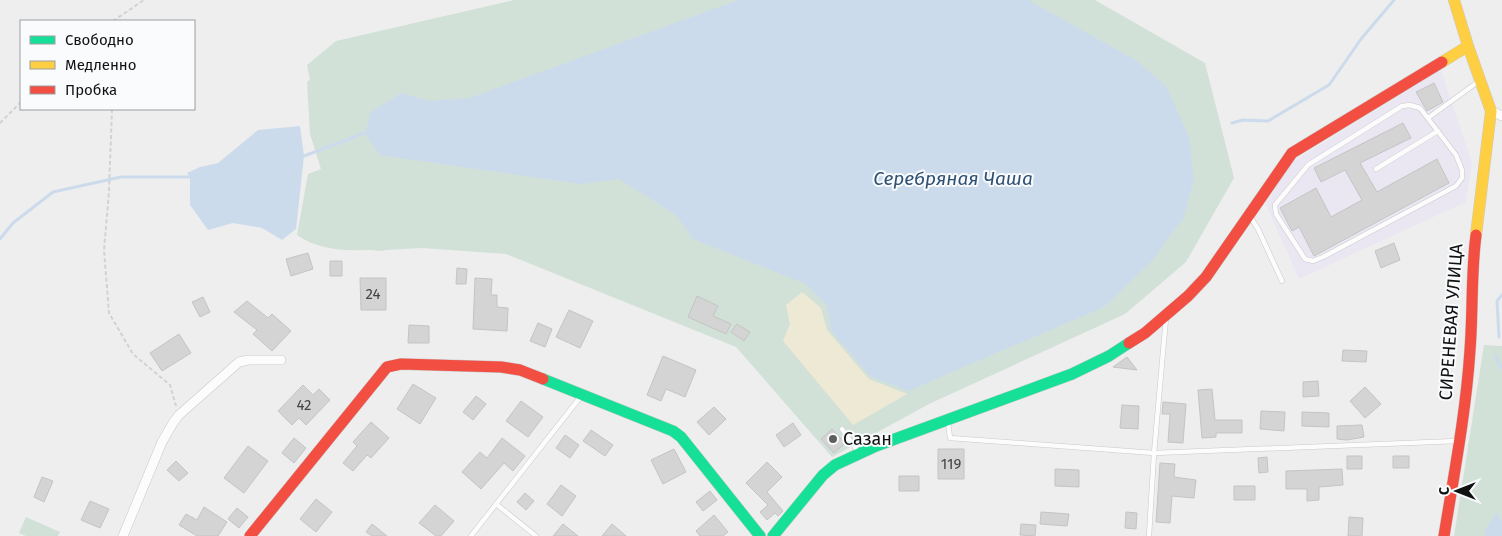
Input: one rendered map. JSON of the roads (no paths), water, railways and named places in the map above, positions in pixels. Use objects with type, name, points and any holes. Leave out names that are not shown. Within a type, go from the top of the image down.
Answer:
[{"type":"street","points":[[1454,0],[1491,111],[1502,116]]},
{"type":"street","points":[[773,536],[823,475],[835,465],[948,420],[1049,384],[1109,356],[1145,333],[1188,296],[1206,277],[1292,153],[1468,46]]},
{"type":"street","name":"СИРЕНЕВАЯ УЛИЦА","points":[[1444,536],[1470,350],[1472,266],[1491,111]]},
{"type":"street","points":[[123,536],[162,442],[179,415],[240,362],[248,360],[281,360]]},
{"type":"street","points":[[250,536],[388,367],[401,364],[520,370],[674,431],[681,437],[760,536]]},
{"type":"lane","points":[[1428,118],[1480,80]]},
{"type":"lane","points":[[1410,105],[1420,108],[1428,118],[1456,154],[1462,170],[1462,178],[1456,186],[1323,257],[1313,261],[1305,259],[1276,214],[1275,205],[1297,177],[1308,166],[1402,106],[1410,105]]},
{"type":"lane","points":[[1376,169],[1438,131]]},
{"type":"lane","points":[[1248,214],[1258,229],[1282,281]]},
{"type":"lane","points":[[1149,536],[1166,315]]},
{"type":"lane","points":[[471,536],[582,394]]},
{"type":"lane","points":[[948,420],[950,438],[1154,453],[1458,441]]},
{"type":"lane","points":[[842,429],[860,454]]},
{"type":"lane","points":[[496,504],[536,536]]},
{"type":"water","name":"Серебряная Чаша","points":[[738,0],[1028,0],[1137,61],[1166,86],[1189,137],[1194,179],[1184,217],[1152,261],[1104,307],[908,391],[870,376],[831,331],[827,306],[806,284],[693,239],[676,215],[619,179],[581,184],[380,155],[365,133],[371,112],[401,93],[430,101],[470,98]]},
{"type":"water","points":[[300,126],[304,156],[296,229],[282,240],[262,228],[233,223],[208,230],[190,205],[190,177],[187,173],[200,167],[218,163],[258,130]]},
{"type":"water","points":[[1497,512],[1502,522],[1502,536],[1485,536],[1486,529]]},
{"type":"waterway","points":[[1232,123],[1243,120],[1268,121],[1329,85],[1361,39],[1394,0]]},
{"type":"waterway","points":[[304,156],[365,133]]},
{"type":"waterway","points":[[0,239],[13,223],[53,192],[121,177],[190,177]]},
{"type":"waterway","points":[[1499,337],[1497,301],[1502,295]]},
{"type":"waterway","points":[[1496,355],[1498,363],[1502,368]]},
{"type":"place","name":"Сазан","points":[[833,439]]}]
